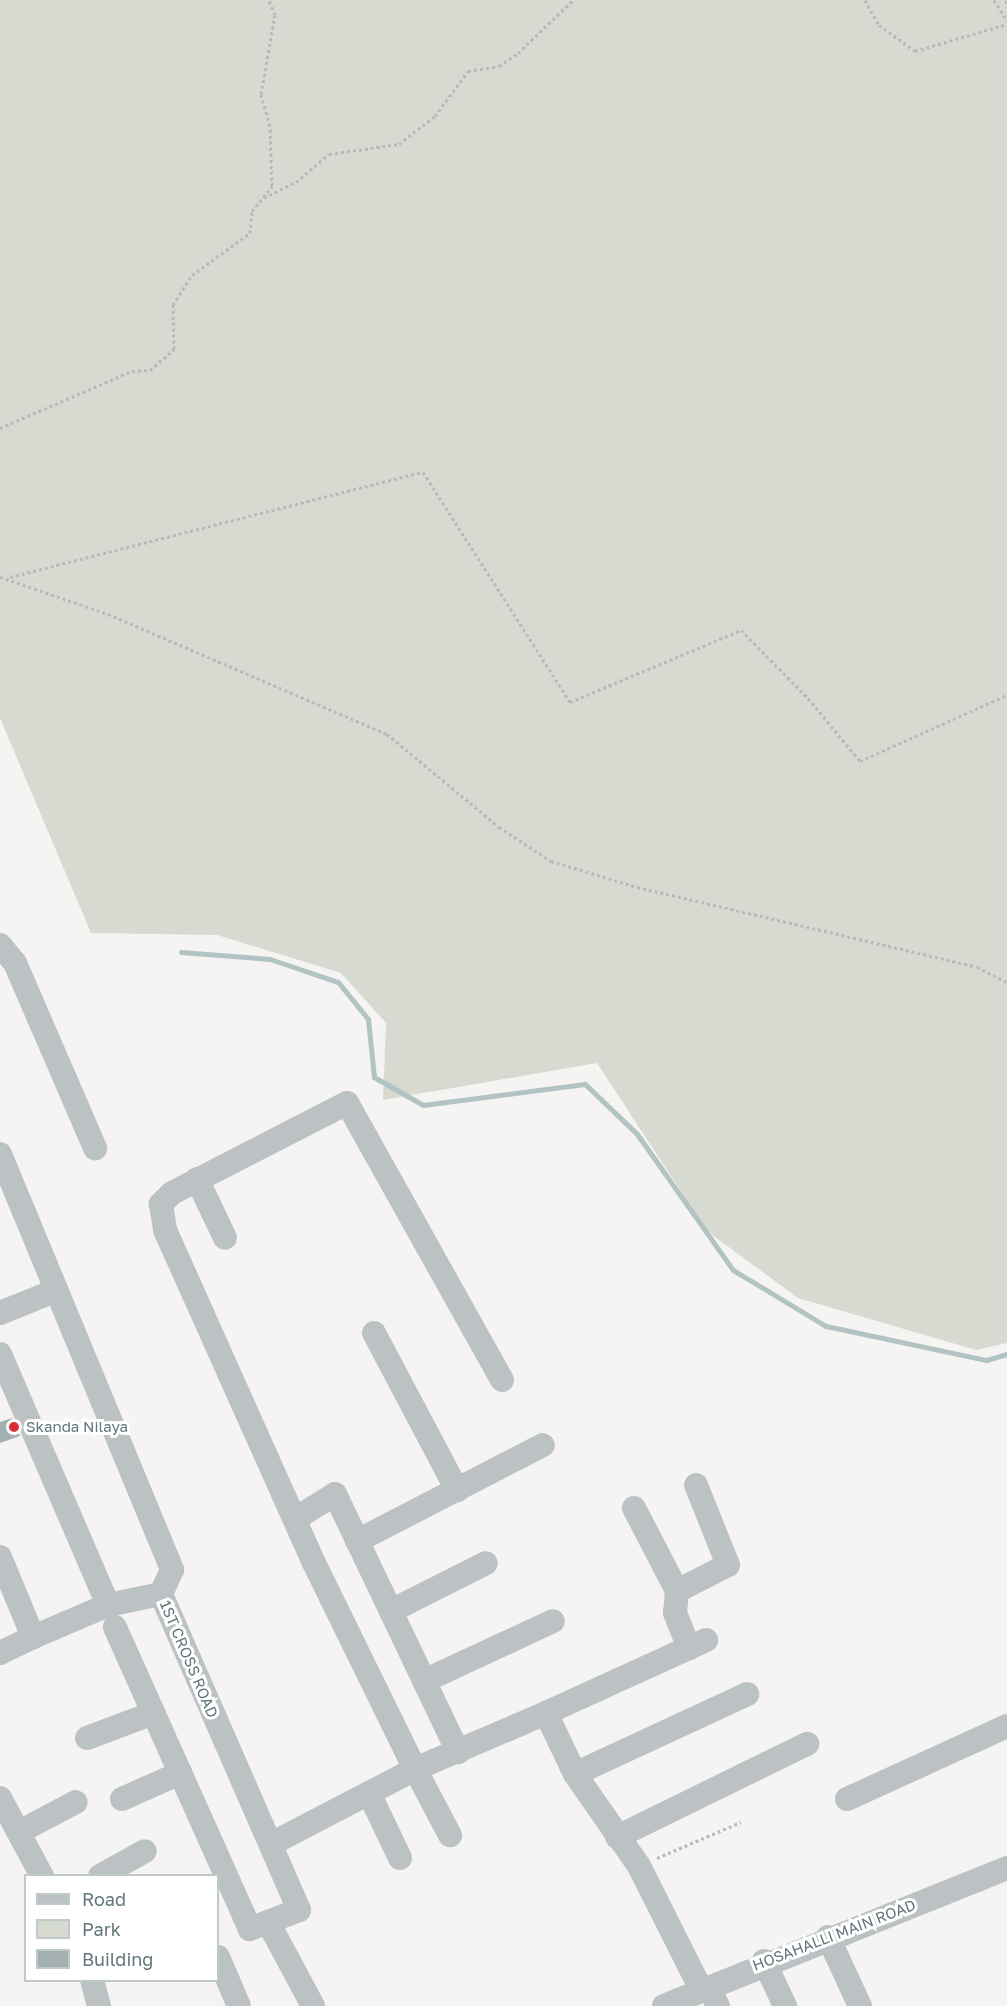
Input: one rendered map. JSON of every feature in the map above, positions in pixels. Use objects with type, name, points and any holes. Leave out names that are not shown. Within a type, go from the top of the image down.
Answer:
[{"type":"street","points":[[0,945],[15,963],[94,1148]]},
{"type":"street","points":[[450,1835],[415,1769],[295,1519],[161,1215],[172,1193],[347,1102],[502,1380]]},
{"type":"street","name":"1ST CROSS ROAD","points":[[0,1154],[172,1570],[161,1594],[273,1843],[299,1910],[268,1922]]},
{"type":"street","points":[[197,1179],[225,1238]]},
{"type":"street","points":[[0,1313],[57,1290]]},
{"type":"street","points":[[374,1333],[457,1490]]},
{"type":"street","points":[[0,1354],[153,1713],[250,1929],[268,1922],[313,2006]]},
{"type":"street","points":[[357,1541],[543,1445]]},
{"type":"street","points":[[677,1591],[728,1565],[696,1485]]},
{"type":"street","points":[[295,1519],[335,1494],[458,1752]]},
{"type":"street","points":[[273,1843],[415,1769],[546,1713],[697,1644],[675,1612],[677,1591],[634,1508]]},
{"type":"street","points":[[0,1557],[33,1637]]},
{"type":"street","points":[[391,1611],[486,1563]]},
{"type":"street","points":[[0,1653],[33,1637],[112,1616],[161,1594]]},
{"type":"street","points":[[424,1681],[553,1621]]},
{"type":"street","points":[[575,1774],[747,1694]]},
{"type":"street","points":[[87,1738],[153,1713]]},
{"type":"street","points":[[546,1713],[575,1774],[639,1866],[710,1995]]},
{"type":"street","points":[[847,1799],[1007,1726]]},
{"type":"street","points":[[617,1837],[807,1744]]},
{"type":"street","points":[[122,1799],[180,1773]]},
{"type":"street","points":[[369,1793],[400,1858]]},
{"type":"street","points":[[0,1797],[41,1874]]},
{"type":"street","points":[[19,1832],[76,1802]]},
{"type":"street","points":[[102,1874],[145,1851]]},
{"type":"street","name":"HOSAHALLI MAIN ROAD","points":[[664,2006],[710,1995],[764,1961],[1007,1868]]},
{"type":"street","points":[[828,1937],[860,2006]]},
{"type":"street","points":[[219,1959],[239,2006]]},
{"type":"street","points":[[764,1961],[785,2006]]},
{"type":"street","points":[[93,1982],[99,2006]]},
{"type":"path","points":[[0,428],[132,371],[150,370],[174,349],[173,305],[192,275],[250,233],[252,211],[272,186],[270,126],[261,94],[275,15],[269,0]]},
{"type":"path","points":[[262,199],[296,182],[328,154],[399,144],[435,116],[468,71],[499,66],[518,53],[573,0]]},
{"type":"path","points":[[865,0],[879,25],[915,51],[1007,22],[994,0]]},
{"type":"path","points":[[1006,0],[1007,7]]},
{"type":"path","points":[[10,578],[423,472],[570,702],[741,630],[808,698],[860,762],[1007,695]]},
{"type":"path","points":[[0,577],[10,578],[387,734],[500,827],[551,861],[637,887],[977,967],[1007,982]]},
{"type":"path","points":[[639,1866],[741,1822]]},
{"type":"green space","points":[[0,0],[1007,0],[1007,1343],[976,1350],[798,1298],[707,1231],[597,1063],[383,1100],[386,1023],[341,973],[217,935],[91,933],[0,718]]},
{"type":"building","name":"Skanda Nilaya","points":[[12,1418],[20,1436],[0,1443],[0,1422]]},
{"type":"waterway","points":[[181,952],[270,959],[338,982],[368,1019],[374,1077],[423,1105],[585,1084],[637,1134],[733,1270],[826,1326],[986,1360],[1007,1354]]},
{"type":"place","name":"Skanda Nilaya","points":[[14,1427]]}]
